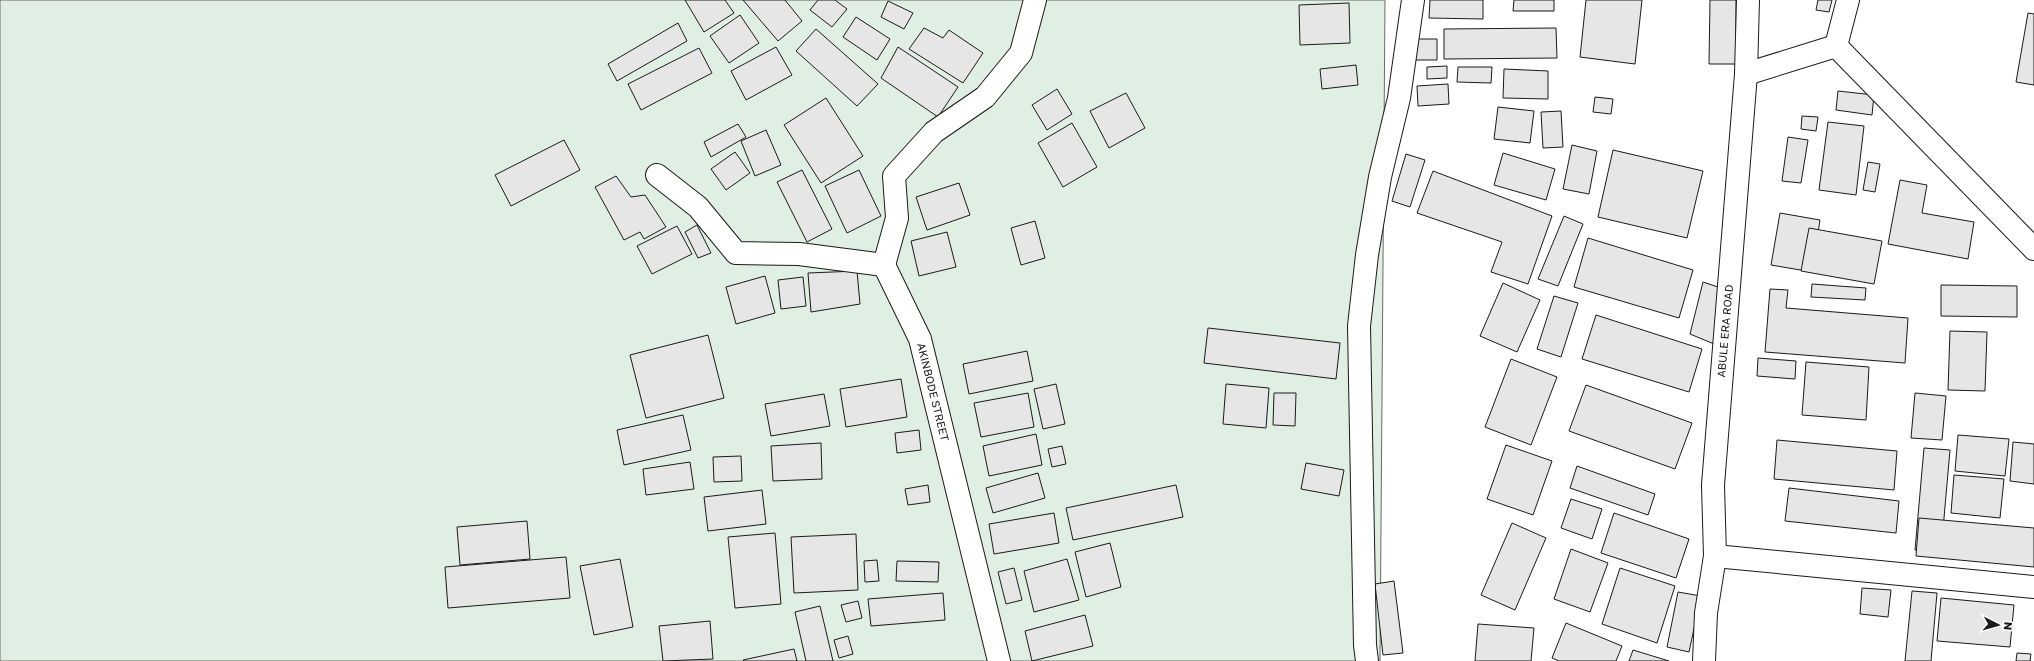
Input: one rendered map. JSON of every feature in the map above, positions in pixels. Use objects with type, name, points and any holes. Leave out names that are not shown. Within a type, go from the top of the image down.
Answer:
[{"type":"street","points":[[657,175],[698,207],[736,253],[799,254],[884,265],[897,218],[894,176],[934,132],[986,97],[1020,53],[1035,0]]},
{"type":"street","points":[[1367,661],[1365,645],[1361,499],[1359,326],[1368,248],[1380,177],[1399,98],[1413,0]]},
{"type":"street","name":"ABULE ERA ROAD","points":[[1704,661],[1706,613],[1715,556],[1712,485],[1746,74],[1748,0]]},
{"type":"street","points":[[1836,46],[1848,0]]},
{"type":"street","points":[[1746,74],[1836,46]]},
{"type":"street","points":[[1836,46],[2033,246]]},
{"type":"street","name":"AKINBODE STREET","points":[[884,265],[920,339],[999,661]]},
{"type":"street","points":[[1715,556],[2034,587]]},
{"type":"green space","points":[[0,0],[1385,0],[1380,661],[0,661]]},
{"type":"building","points":[[685,0],[725,0],[734,13],[704,32]]},
{"type":"building","points":[[743,0],[785,0],[802,21],[778,41]]},
{"type":"building","points":[[818,0],[835,0],[847,9],[832,27],[810,10]]},
{"type":"building","points":[[1430,0],[1483,0],[1483,19],[1429,18]]},
{"type":"building","points":[[1514,0],[1554,0],[1554,11],[1513,11]]},
{"type":"building","points":[[1586,0],[1642,0],[1635,64],[1580,57]]},
{"type":"building","points":[[1710,0],[1736,0],[1736,64],[1709,64]]},
{"type":"building","points":[[1818,0],[1832,0],[1829,12],[1816,10]]},
{"type":"building","points":[[888,1],[913,13],[904,29],[881,17]]},
{"type":"building","points":[[1349,3],[1350,43],[1300,45],[1299,5]]},
{"type":"building","points":[[2028,13],[2034,14],[2034,85],[2016,82]]},
{"type":"building","points":[[740,15],[759,43],[729,63],[710,36]]},
{"type":"building","points":[[856,17],[890,39],[877,60],[843,37]]},
{"type":"building","points":[[678,23],[687,41],[617,81],[608,64]]},
{"type":"building","points":[[924,28],[943,38],[949,30],[983,53],[963,83],[909,49]]},
{"type":"building","points":[[1556,28],[1557,58],[1444,59],[1444,29]]},
{"type":"building","points":[[816,29],[878,84],[857,106],[796,51]]},
{"type":"building","points":[[1416,39],[1437,39],[1437,60],[1415,60]]},
{"type":"building","points":[[776,47],[792,75],[746,100],[731,71]]},
{"type":"building","points":[[898,47],[958,87],[938,117],[881,78]]},
{"type":"building","points":[[699,48],[712,73],[641,110],[628,84]]},
{"type":"building","points":[[1356,65],[1358,85],[1322,89],[1320,69]]},
{"type":"building","points":[[1447,66],[1447,78],[1427,79],[1427,67]]},
{"type":"building","points":[[1458,67],[1492,67],[1491,83],[1457,82]]},
{"type":"building","points":[[1504,69],[1548,71],[1548,99],[1503,98]]},
{"type":"building","points":[[1448,84],[1449,104],[1418,106],[1417,86]]},
{"type":"building","points":[[1057,89],[1072,114],[1047,130],[1032,105]]},
{"type":"building","points":[[1838,91],[1874,95],[1872,115],[1836,110]]},
{"type":"building","points":[[1126,93],[1145,128],[1109,148],[1090,111]]},
{"type":"building","points":[[1595,97],[1613,99],[1611,114],[1593,112]]},
{"type":"building","points":[[826,98],[863,156],[821,183],[784,125]]},
{"type":"building","points":[[1498,107],[1534,111],[1530,143],[1494,139]]},
{"type":"building","points":[[1561,111],[1563,147],[1543,148],[1541,112]]},
{"type":"building","points":[[1802,116],[1818,117],[1816,131],[1801,129]]},
{"type":"building","points":[[1828,122],[1864,126],[1856,195],[1819,190]]},
{"type":"building","points":[[1072,123],[1097,167],[1063,187],[1038,143]]},
{"type":"building","points":[[738,124],[746,137],[711,157],[704,142]]},
{"type":"building","points":[[766,130],[781,165],[755,176],[741,141]]},
{"type":"building","points":[[1788,137],[1808,140],[1801,183],[1782,181]]},
{"type":"building","points":[[564,140],[580,170],[511,206],[495,175]]},
{"type":"building","points":[[1572,145],[1597,151],[1589,194],[1563,189]]},
{"type":"building","points":[[1613,150],[1703,171],[1687,238],[1598,217]]},
{"type":"building","points":[[735,152],[750,173],[726,190],[711,169]]},
{"type":"building","points":[[1503,153],[1555,169],[1546,200],[1494,185]]},
{"type":"building","points":[[1406,154],[1425,160],[1410,207],[1392,201]]},
{"type":"building","points":[[1868,162],[1880,164],[1875,192],[1863,190]]},
{"type":"building","points":[[802,170],[832,229],[807,242],[777,182]]},
{"type":"building","points":[[859,170],[881,216],[847,233],[825,186]]},
{"type":"building","points":[[1433,171],[1552,216],[1528,284],[1491,272],[1502,242],[1417,213]]},
{"type":"building","points":[[616,176],[631,197],[645,195],[666,227],[644,239],[640,232],[624,240],[595,187]]},
{"type":"building","points":[[1900,180],[1927,185],[1922,213],[1974,222],[1968,259],[1888,244]]},
{"type":"building","points":[[959,183],[970,215],[927,230],[916,197]]},
{"type":"building","points":[[1780,213],[1820,220],[1812,272],[1771,265]]},
{"type":"building","points":[[1564,216],[1583,224],[1558,286],[1538,279]]},
{"type":"building","points":[[1035,221],[1045,258],[1021,265],[1011,228]]},
{"type":"building","points":[[697,225],[711,253],[698,258],[685,232]]},
{"type":"building","points":[[677,226],[692,254],[652,274],[637,246]]},
{"type":"building","points":[[1809,228],[1882,241],[1874,284],[1801,271]]},
{"type":"building","points":[[947,232],[956,267],[919,276],[911,241]]},
{"type":"building","points":[[1588,238],[1693,270],[1679,318],[1574,287]]},
{"type":"building","points":[[857,271],[860,304],[811,312],[808,273]]},
{"type":"building","points":[[765,276],[775,313],[736,324],[726,287]]},
{"type":"building","points":[[803,277],[806,306],[781,309],[778,280]]},
{"type":"building","points":[[1703,282],[1724,289],[1714,344],[1690,334]]},
{"type":"building","points":[[1503,283],[1540,300],[1517,352],[1480,336]]},
{"type":"building","points":[[1812,284],[1866,288],[1865,300],[1811,297]]},
{"type":"building","points":[[1941,285],[2017,286],[2017,317],[1941,316]]},
{"type":"building","points":[[1770,289],[1788,290],[1786,308],[1908,318],[1905,363],[1765,352]]},
{"type":"building","points":[[1554,296],[1578,303],[1561,357],[1537,349]]},
{"type":"building","points":[[1596,315],[1702,349],[1689,392],[1582,359]]},
{"type":"building","points":[[1208,328],[1340,343],[1336,379],[1204,363]]},
{"type":"building","points":[[1950,331],[1987,332],[1985,391],[1948,390]]},
{"type":"building","points":[[708,335],[724,398],[646,418],[630,355]]},
{"type":"building","points":[[1027,351],[1033,381],[969,394],[963,364]]},
{"type":"building","points":[[1758,358],[1796,361],[1795,379],[1757,376]]},
{"type":"building","points":[[1511,359],[1557,377],[1531,445],[1485,427]]},
{"type":"building","points":[[1806,362],[1869,367],[1866,420],[1802,415]]},
{"type":"building","points":[[901,379],[907,417],[846,427],[840,389]]},
{"type":"building","points":[[1056,384],[1065,424],[1043,429],[1034,389]]},
{"type":"building","points":[[1226,384],[1269,388],[1266,428],[1223,424]]},
{"type":"building","points":[[1586,385],[1692,423],[1675,469],[1569,431]]},
{"type":"building","points":[[1028,393],[1034,427],[981,437],[974,403]]},
{"type":"building","points":[[1274,393],[1296,393],[1295,426],[1273,425]]},
{"type":"building","points":[[1915,393],[1946,396],[1942,440],[1911,438]]},
{"type":"building","points":[[824,394],[830,426],[771,436],[765,404]]},
{"type":"building","points":[[683,415],[691,450],[624,465],[617,430]]},
{"type":"building","points":[[919,430],[921,450],[897,453],[895,433]]},
{"type":"building","points":[[1036,434],[1042,465],[989,476],[983,446]]},
{"type":"building","points":[[1958,435],[2009,439],[2005,476],[1955,471]]},
{"type":"building","points":[[1777,440],[1897,451],[1894,490],[1774,479]]},
{"type":"building","points":[[2013,442],[2034,444],[2034,484],[2010,481]]},
{"type":"building","points":[[821,443],[822,479],[773,481],[771,446]]},
{"type":"building","points":[[1506,445],[1552,461],[1533,515],[1487,499]]},
{"type":"building","points":[[1062,446],[1066,464],[1052,467],[1048,449]]},
{"type":"building","points":[[1924,448],[1950,450],[1941,552],[1915,550]]},
{"type":"building","points":[[741,456],[742,481],[714,482],[713,457]]},
{"type":"building","points":[[690,462],[694,489],[646,495],[643,469]]},
{"type":"building","points":[[1306,463],[1344,470],[1339,496],[1301,489]]},
{"type":"building","points":[[1577,466],[1655,494],[1648,515],[1570,488]]},
{"type":"building","points":[[1038,473],[1045,498],[993,513],[986,488]]},
{"type":"building","points":[[1954,475],[2004,479],[2000,518],[1951,513]]},
{"type":"building","points":[[928,485],[930,502],[908,505],[905,489]]},
{"type":"building","points":[[1176,485],[1183,517],[1073,540],[1066,508]]},
{"type":"building","points":[[1789,488],[1899,501],[1896,533],[1785,521]]},
{"type":"building","points":[[762,490],[766,524],[708,531],[704,497]]},
{"type":"building","points":[[1571,499],[1602,509],[1592,539],[1561,528]]},
{"type":"building","points":[[1054,513],[1059,543],[994,554],[989,524]]},
{"type":"building","points":[[1614,513],[1689,539],[1676,578],[1601,553]]},
{"type":"building","points":[[1919,518],[2034,528],[2034,567],[1916,556]]},
{"type":"building","points":[[527,521],[530,559],[460,565],[457,527]]},
{"type":"building","points":[[1512,523],[1546,538],[1515,610],[1481,595]]},
{"type":"building","points":[[775,533],[781,604],[735,608],[728,537]]},
{"type":"building","points":[[856,534],[858,590],[794,593],[791,537]]},
{"type":"building","points":[[1110,543],[1121,587],[1086,597],[1075,552]]},
{"type":"building","points":[[1571,549],[1608,563],[1590,612],[1554,599]]},
{"type":"building","points":[[566,557],[570,598],[448,608],[445,567]]},
{"type":"building","points":[[620,559],[633,627],[594,635],[580,566]]},
{"type":"building","points":[[1067,559],[1079,600],[1034,612],[1024,571]]},
{"type":"building","points":[[877,560],[879,581],[865,582],[864,561]]},
{"type":"building","points":[[897,561],[939,562],[938,582],[896,581]]},
{"type":"building","points":[[1014,568],[1022,600],[1006,604],[998,572]]},
{"type":"building","points":[[1620,568],[1675,586],[1657,643],[1602,624]]},
{"type":"building","points":[[1394,581],[1403,653],[1383,655],[1375,584]]},
{"type":"building","points":[[1862,588],[1891,590],[1888,617],[1860,614]]},
{"type":"building","points":[[1912,591],[1937,593],[1931,661],[1905,661]]},
{"type":"building","points":[[1678,592],[1701,596],[1689,652],[1667,647]]},
{"type":"building","points":[[943,593],[945,620],[871,626],[868,599]]},
{"type":"building","points":[[1941,598],[2014,605],[2010,647],[1937,641]]},
{"type":"building","points":[[858,601],[862,618],[846,622],[841,605]]},
{"type":"building","points":[[820,606],[833,661],[806,661],[795,612]]},
{"type":"building","points":[[1085,615],[1093,646],[1032,661],[1025,631]]},
{"type":"building","points":[[710,621],[713,659],[663,661],[659,626]]},
{"type":"building","points":[[1566,623],[1622,646],[1616,661],[1559,661],[1552,658]]},
{"type":"building","points":[[1478,624],[1534,628],[1531,661],[1475,661]]},
{"type":"building","points":[[848,636],[853,654],[839,658],[834,640]]},
{"type":"building","points":[[794,649],[797,661],[743,660]]},
{"type":"building","points":[[1633,650],[1669,661],[1629,661]]},
{"type":"building","points":[[2017,653],[2031,654],[2030,661],[2016,661]]}]
